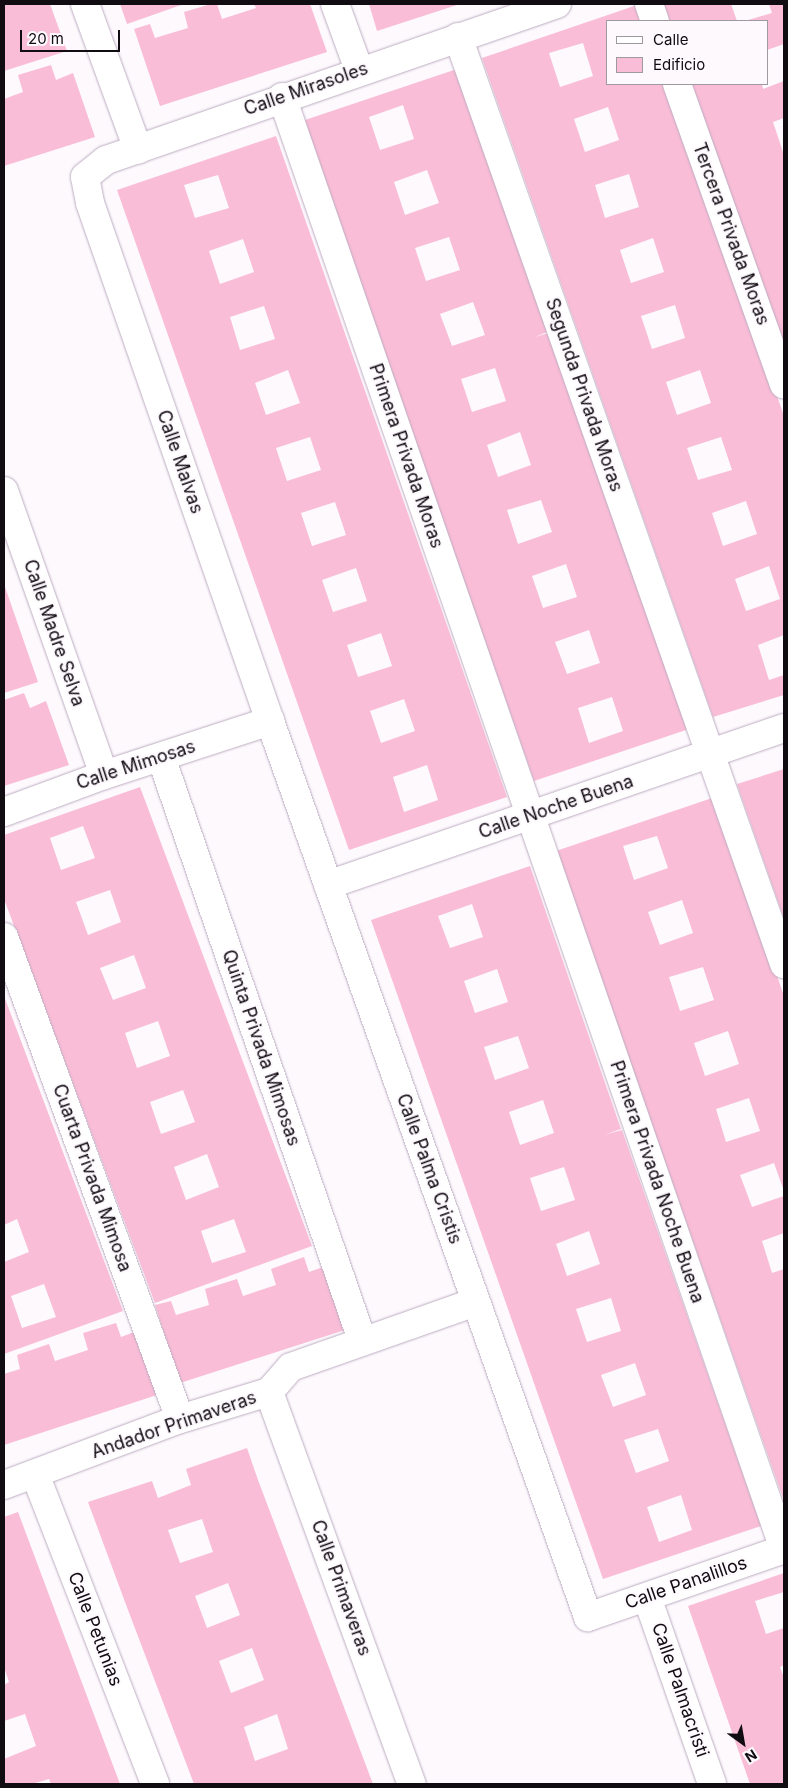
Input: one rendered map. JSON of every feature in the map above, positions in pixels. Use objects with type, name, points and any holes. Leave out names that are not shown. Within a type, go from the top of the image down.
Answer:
[{"type":"street","points":[[85,4],[138,150]]},
{"type":"street","points":[[335,4],[359,70]]},
{"type":"street","name":"Calle Mirasoles","points":[[90,203],[85,177],[106,160],[359,70],[557,4]]},
{"type":"street","points":[[648,4],[655,20]]},
{"type":"street","name":"Segunda Privada Moras","points":[[458,37],[784,964]]},
{"type":"street","name":"Tercera Privada Moras","points":[[677,85],[784,384]]},
{"type":"street","name":"Primera Privada Moras","points":[[282,97],[530,816]]},
{"type":"street","name":"Calle Malvas","points":[[90,203],[270,721]]},
{"type":"street","name":"Calle Madre Selva","points":[[4,491],[104,775]]},
{"type":"street","name":"Calle Mimosas","points":[[4,812],[104,775],[270,721]]},
{"type":"street","name":"Calle Palma Cristis","points":[[270,721],[588,1617]]},
{"type":"street","name":"Calle Noche Buena","points":[[328,885],[784,728]]},
{"type":"street","name":"Quinta Privada Mimosas","points":[[161,757],[362,1340]]},
{"type":"street","name":"Primera Privada Noche Buena","points":[[530,816],[784,1549]]},
{"type":"street","name":"Cuarta Privada Mimosa","points":[[4,937],[180,1419]]},
{"type":"street","name":"Andador Primaveras","points":[[4,1485],[180,1419],[269,1392],[291,1366],[476,1302]]},
{"type":"street","name":"Calle Primaveras","points":[[269,1392],[412,1784]]},
{"type":"street","name":"Calle Petunias","points":[[35,1474],[155,1784]]},
{"type":"street","name":"Calle Panalillos","points":[[588,1617],[784,1549]]},
{"type":"street","name":"Calle Palmacristi","points":[[648,1597],[712,1784]]},
{"type":"building","points":[[4,4],[50,4],[67,51],[4,71]]},
{"type":"building","points":[[120,4],[184,4],[127,24]]},
{"type":"building","points":[[217,4],[222,19],[256,8],[254,4],[310,4],[327,52],[160,106],[134,29],[150,24],[155,38],[188,28],[184,12]]},
{"type":"building","points":[[369,4],[460,4],[377,31]]},
{"type":"building","points":[[640,4],[646,20],[606,20],[606,85],[668,85],[784,416],[784,635],[758,645],[769,680],[784,675],[784,695],[713,717],[482,58]],"holes":[[[583,43],[593,76],[560,87],[549,53]],[[608,107],[619,140],[585,152],[574,119]],[[629,174],[639,207],[605,218],[595,185]],[[653,238],[664,272],[631,283],[620,250]],[[675,305],[685,338],[652,349],[641,316]],[[700,370],[711,403],[677,415],[666,382]],[[721,437],[732,470],[698,480],[687,448]],[[746,501],[757,534],[723,546],[712,513]],[[769,566],[780,599],[746,611],[735,579]]]},
{"type":"building","points":[[663,4],[731,4],[737,20],[669,20]]},
{"type":"building","points":[[769,4],[784,4],[784,44],[768,50],[768,20],[748,20],[772,13]]},
{"type":"building","points":[[51,65],[56,80],[73,73],[95,137],[4,166],[4,99],[23,92],[18,75]]},
{"type":"building","points":[[460,68],[552,330],[535,337],[552,332],[692,728],[534,781],[302,121]],"holes":[[[403,105],[414,139],[380,150],[369,117]],[[427,170],[439,203],[405,215],[394,182]],[[449,237],[460,270],[426,281],[415,248]],[[473,302],[485,335],[452,346],[440,314]],[[495,368],[506,401],[472,412],[461,379]],[[520,432],[531,465],[498,477],[487,445]],[[541,500],[552,532],[518,544],[507,510]],[[566,564],[577,597],[543,608],[532,576]],[[589,630],[600,663],[567,674],[555,642]],[[612,697],[623,731],[589,743],[578,708]]]},
{"type":"building","points":[[784,81],[784,118],[773,122],[784,155],[784,348],[691,85],[762,85],[763,89]]},
{"type":"building","points":[[276,136],[507,797],[349,850],[117,190]],"holes":[[[218,175],[229,208],[195,218],[184,185]],[[243,239],[254,272],[220,284],[209,251]],[[264,306],[275,339],[240,350],[230,317]],[[288,370],[300,403],[266,415],[255,383]],[[310,437],[321,470],[287,481],[276,448]],[[335,502],[346,535],[312,546],[301,513]],[[356,568],[367,601],[333,612],[322,580]],[[381,633],[392,666],[358,677],[347,645]],[[404,699],[415,731],[381,743],[370,711]],[[427,765],[438,800],[404,812],[393,777]]]},
{"type":"building","points":[[4,584],[38,682],[4,693]]},
{"type":"building","points":[[24,693],[30,708],[46,701],[69,765],[4,786],[4,700]]},
{"type":"building","points":[[784,769],[784,919],[737,784]]},
{"type":"building","points":[[140,787],[312,1246],[155,1303],[4,899],[4,835]],"holes":[[[83,826],[95,858],[61,870],[50,838]],[[110,890],[121,922],[88,935],[76,902]],[[134,955],[146,988],[113,1000],[100,968]],[[158,1021],[170,1056],[137,1068],[125,1033]],[[183,1090],[195,1122],[161,1134],[150,1102]],[[207,1154],[219,1187],[186,1200],[174,1167]],[[234,1219],[246,1252],[212,1263],[201,1231]]]},
{"type":"building","points":[[715,797],[784,996],[784,1191],[774,1163],[740,1175],[752,1207],[784,1196],[784,1233],[762,1241],[772,1273],[784,1269],[784,1501],[556,851]],"holes":[[[657,836],[668,868],[634,880],[623,846]],[[682,900],[693,933],[660,945],[648,912]],[[703,967],[714,1000],[680,1011],[669,977]],[[728,1031],[739,1064],[705,1076],[694,1043]],[[749,1098],[760,1131],[726,1142],[716,1109]]]},
{"type":"building","points":[[530,866],[621,1129],[604,1135],[622,1130],[761,1526],[603,1579],[371,920]],"holes":[[[472,904],[483,937],[450,948],[438,916]],[[497,969],[508,1002],[475,1013],[464,981]],[[518,1036],[529,1068],[495,1080],[484,1047]],[[543,1100],[554,1133],[520,1145],[509,1112]],[[564,1167],[575,1200],[541,1211],[530,1178]],[[589,1231],[600,1264],[567,1276],[556,1244]],[[611,1298],[621,1331],[587,1342],[576,1309]],[[635,1363],[646,1395],[613,1407],[601,1375]],[[658,1429],[669,1461],[636,1473],[624,1440]],[[681,1495],[692,1530],[659,1542],[647,1507]]]},
{"type":"building","points":[[4,996],[123,1311],[4,1354],[4,1262],[29,1252],[17,1219],[4,1225]],"holes":[[[44,1284],[56,1317],[22,1328],[11,1296]]]},
{"type":"building","points":[[304,1257],[309,1272],[326,1266],[348,1329],[180,1383],[155,1305],[171,1301],[176,1315],[209,1305],[205,1289],[237,1279],[243,1296],[276,1285],[271,1269]]},
{"type":"building","points":[[116,1323],[121,1337],[137,1331],[160,1394],[4,1445],[4,1374],[20,1369],[17,1355],[49,1344],[55,1361],[88,1350],[83,1333]]},
{"type":"building","points":[[247,1448],[373,1784],[194,1784],[88,1502],[152,1481],[158,1498],[191,1485],[186,1469]],"holes":[[[202,1519],[213,1552],[180,1563],[168,1530]],[[228,1583],[240,1615],[207,1628],[195,1596]],[[252,1648],[264,1680],[231,1693],[219,1661]],[[277,1714],[288,1749],[255,1761],[244,1727]]]},
{"type":"building","points":[[18,1512],[120,1784],[51,1784],[49,1779],[32,1784],[4,1784],[4,1759],[36,1746],[25,1714],[4,1721],[4,1685],[9,1682],[4,1667],[4,1517]]},
{"type":"building","points":[[784,1573],[784,1592],[755,1601],[766,1634],[784,1628],[784,1665],[780,1667],[784,1678],[784,1784],[750,1784],[688,1606]]}]
